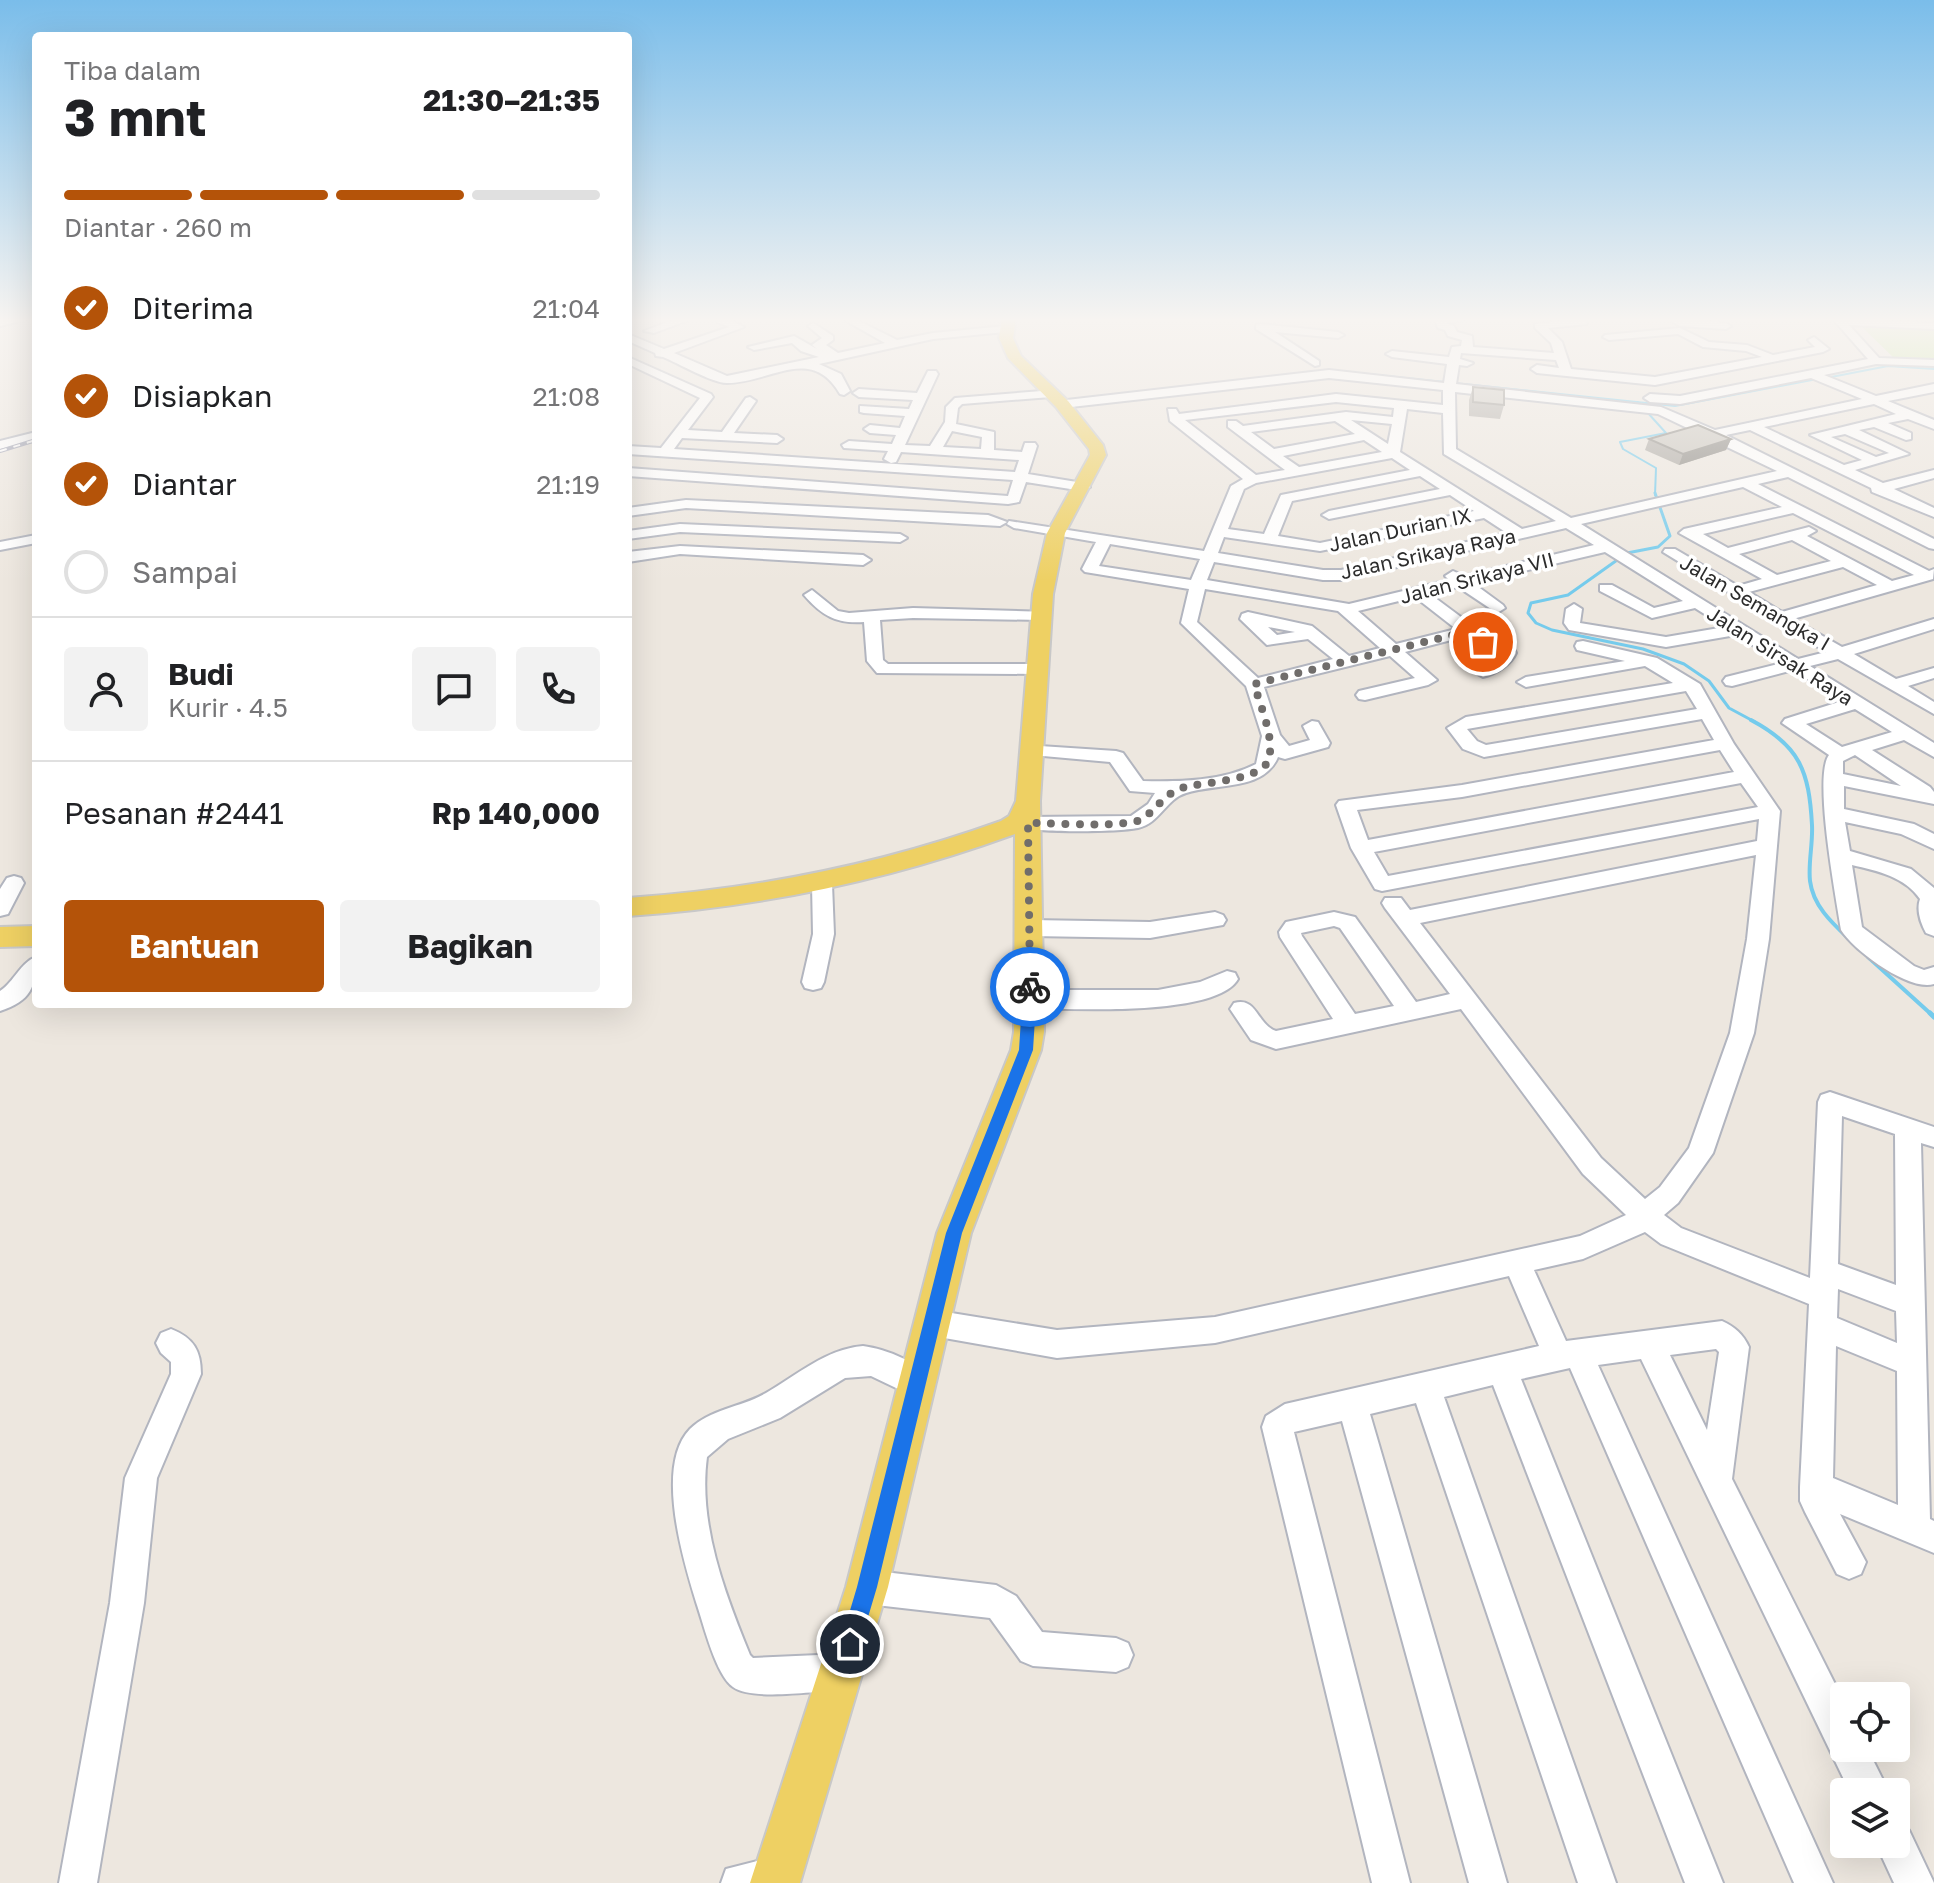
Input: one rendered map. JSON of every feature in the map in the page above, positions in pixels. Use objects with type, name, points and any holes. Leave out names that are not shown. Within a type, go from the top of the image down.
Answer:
[{"type":"main road","points":[[764,1880],[841,1672],[867,1587],[954,1233],[1026,1050],[1031,928],[1028,826],[1043,594],[1059,527],[1098,455],[1097,449],[1062,406]]},
{"type":"main road","points":[[632,907],[737,898],[822,884],[981,837],[1020,820],[1028,826]]},
{"type":"main road","points":[[981,837],[1007,836],[1016,839],[1028,826]]},
{"type":"main road","points":[[0,937],[32,936]]},
{"type":"street","points":[[664,453],[682,434],[700,406]]},
{"type":"street","points":[[725,437],[747,406]]},
{"type":"street","points":[[878,489],[916,406]]},
{"type":"street","points":[[935,449],[948,426],[954,406]]},
{"type":"street","points":[[1174,406],[1174,418],[1253,480]]},
{"type":"street","points":[[1174,418],[1274,406]]},
{"type":"street","points":[[1393,454],[1401,406]]},
{"type":"street","points":[[1410,406],[1451,410],[1451,406]]},
{"type":"street","points":[[1620,406],[1673,414],[1934,545]]},
{"type":"street","points":[[1673,414],[1714,406]]},
{"type":"street","points":[[1714,434],[1843,406]]},
{"type":"street","points":[[1890,406],[1934,425]]},
{"type":"street","points":[[864,409],[912,413]]},
{"type":"street","name":"Jalan Sirsak Raya","points":[[1451,410],[1449,451],[1934,751]]},
{"type":"street","points":[[1819,436],[1934,410]]},
{"type":"street","points":[[1217,413],[1295,471]]},
{"type":"street","points":[[1244,433],[1338,418],[1398,421]]},
{"type":"street","points":[[1338,418],[1519,534]]},
{"type":"street","points":[[1782,419],[1875,461]]},
{"type":"street","points":[[1876,423],[1906,436]]},
{"type":"street","points":[[948,426],[989,435],[987,453]]},
{"type":"street","points":[[1751,426],[1932,511]]},
{"type":"street","points":[[870,429],[904,432]]},
{"type":"street","points":[[1844,469],[1902,454],[1845,429]]},
{"type":"street","points":[[682,434],[777,439]]},
{"type":"street","points":[[1271,454],[1364,436]]},
{"type":"street","points":[[0,445],[32,437]]},
{"type":"street","points":[[632,472],[1012,500],[1028,451],[987,453],[849,445]]},
{"type":"street","points":[[632,450],[1086,482]]},
{"type":"street","points":[[1312,726],[1321,743],[1312,748],[1285,753],[1271,736],[1255,688],[1189,623],[1198,585],[1238,486],[1295,471],[1393,454]]},
{"type":"street","points":[[0,460],[16,456]]},
{"type":"street","points":[[691,477],[709,456]]},
{"type":"street","points":[[1270,539],[1286,498],[1421,472]]},
{"type":"street","points":[[1776,581],[1688,532],[1674,520],[1668,501],[1790,472]]},
{"type":"street","points":[[1840,498],[1934,474]]},
{"type":"street","points":[[1917,479],[1934,487]]},
{"type":"street","points":[[1746,483],[1931,575]]},
{"type":"street","points":[[1311,514],[1329,515],[1451,491]]},
{"type":"street","name":"Jalan Srikaya Raya","points":[[632,511],[686,504],[988,519],[1007,525],[1059,527],[1104,541],[1332,576],[1668,501]]},
{"type":"street","points":[[1688,532],[1795,508]]},
{"type":"street","name":"Jalan Durian IX","points":[[1219,532],[1314,547],[1485,513]]},
{"type":"street","points":[[1329,515],[1363,538]]},
{"type":"street","points":[[1726,553],[1829,526]]},
{"type":"street","points":[[632,534],[680,528],[900,538]]},
{"type":"street","points":[[1670,552],[1685,541],[1688,532]]},
{"type":"street","points":[[1794,535],[1890,586]]},
{"type":"street","points":[[0,546],[32,540]]},
{"type":"street","points":[[1104,541],[1090,569],[1347,609],[1428,680],[1365,695]]},
{"type":"street","points":[[632,556],[680,550],[863,560]]},
{"type":"street","name":"Jalan Srikaya VII","points":[[1347,609],[1460,581],[1620,555],[1670,552]]},
{"type":"street","name":"Jalan Semangka I","points":[[1670,552],[1934,709]]},
{"type":"street","points":[[1426,556],[1497,608]]},
{"type":"street","points":[[1736,591],[1845,562]]},
{"type":"street","points":[[1781,617],[1931,575]]},
{"type":"street","points":[[1250,592],[1248,619],[1312,633],[1345,661]]},
{"type":"street","points":[[1255,688],[1467,629],[1418,592]]},
{"type":"street","points":[[812,595],[833,615],[849,618],[924,613],[1042,615]]},
{"type":"street","points":[[1606,596],[1652,613],[1697,603]]},
{"type":"street","points":[[1574,609],[1572,623],[1575,627],[1666,642],[1739,629]]},
{"type":"street","points":[[872,615],[875,661],[883,669],[1038,669]]},
{"type":"street","points":[[1732,681],[1841,653],[1934,624]]},
{"type":"street","points":[[1461,633],[1508,653],[1506,658],[1483,672]]},
{"type":"street","points":[[933,1323],[1057,1344],[1215,1330],[1583,1247],[1635,1224],[1669,1195],[1700,1153],[1742,1033],[1758,939],[1770,811],[1725,744],[1703,699],[1690,685],[1651,662],[1583,646]]},
{"type":"street","points":[[1526,682],[1651,662]]},
{"type":"street","points":[[1894,685],[1934,673]]},
{"type":"street","points":[[1690,685],[1466,722],[1456,728],[1470,745],[1484,751],[1708,713]]},
{"type":"street","points":[[1856,703],[1791,723],[1841,760],[1934,798]]},
{"type":"street","points":[[1841,760],[1906,734]]},
{"type":"street","points":[[1028,826],[1136,822],[1155,808],[1163,796],[1181,788],[1258,772],[1269,758],[1271,736]]},
{"type":"street","points":[[1725,744],[1462,791],[1346,805],[1355,823],[1361,848],[1382,884],[1770,811]]},
{"type":"street","points":[[1032,749],[1116,757],[1137,787],[1181,788]]},
{"type":"street","points":[[1841,760],[1934,798]]},
{"type":"street","points":[[1841,760],[1834,813],[1852,930],[1906,972],[1929,977]]},
{"type":"street","points":[[1361,848],[1745,776]]},
{"type":"street","points":[[1462,791],[1512,859]]},
{"type":"street","points":[[1834,813],[1915,831],[1934,842]]},
{"type":"street","points":[[1767,846],[1398,911],[1592,1166],[1671,1236],[1823,1283],[1909,1303]]},
{"type":"street","points":[[1842,856],[1898,871],[1925,889],[1932,899],[1928,906],[1934,928]]},
{"type":"street","points":[[0,909],[14,883]]},
{"type":"street","points":[[813,982],[822,958],[826,928],[822,884]]},
{"type":"street","points":[[1349,1024],[1291,937],[1294,927],[1334,919],[1347,922],[1410,1011]]},
{"type":"street","points":[[1031,928],[1150,930],[1215,920]]},
{"type":"street","points":[[0,1002],[19,990],[32,971]]},
{"type":"street","points":[[1030,999],[1121,1000],[1165,996],[1191,993],[1227,979]]},
{"type":"street","points":[[1242,1009],[1256,1032],[1269,1040],[1464,1000]]},
{"type":"street","points":[[1816,1487],[1924,1533],[1909,1303],[1921,1133],[1830,1102],[1823,1283],[1816,1487],[1816,1501],[1849,1562]]},
{"type":"street","points":[[1516,1261],[1568,1355],[1814,1883]]},
{"type":"street","points":[[1822,1326],[1911,1363]]},
{"type":"street","points":[[1391,1883],[1277,1427],[1285,1419],[1501,1367],[1722,1335],[1732,1344],[1716,1480]]},
{"type":"street","points":[[78,1883],[127,1603],[141,1478],[186,1374],[186,1356],[171,1343]]},
{"type":"street","points":[[1649,1344],[1830,1712]]},
{"type":"street","points":[[841,1672],[747,1676],[737,1667],[695,1531],[689,1493],[691,1457],[700,1440],[717,1429],[770,1407],[805,1385],[854,1361],[872,1361],[917,1384]]},
{"type":"street","points":[[1501,1367],[1704,1883]]},
{"type":"street","points":[[1425,1385],[1597,1883]]},
{"type":"street","points":[[1352,1403],[1488,1883]]},
{"type":"street","points":[[867,1587],[996,1602],[1004,1608],[1033,1649],[1116,1655]]},
{"type":"street","points":[[1902,1858],[1915,1883]]},
{"type":"building","points":[[1698,425],[1731,439],[1683,454],[1649,439]]},
{"type":"waterway","points":[[1641,406],[1666,433],[1620,442],[1623,449],[1656,468],[1655,493]]},
{"type":"waterway","points":[[1655,493],[1670,536],[1658,547],[1627,553],[1568,595],[1531,603],[1528,613],[1536,623],[1552,630],[1643,649],[1684,664],[1709,681],[1729,708],[1755,722]]},
{"type":"waterway","points":[[1751,720],[1781,740],[1799,762],[1811,806],[1812,890],[1824,912],[1847,937]]},
{"type":"waterway","points":[[1868,957],[1932,1015]]},
{"type":"railway","points":[[0,451],[32,441]]},
{"type":"way so far","points":[[1030,987],[1028,823],[1136,822],[1155,808],[1163,796],[1181,788],[1258,772],[1267,764],[1271,736],[1254,684],[1461,633],[1483,642]]},
{"type":"route","points":[[850,1644],[867,1587],[954,1233],[1026,1050],[1030,987]]}]
